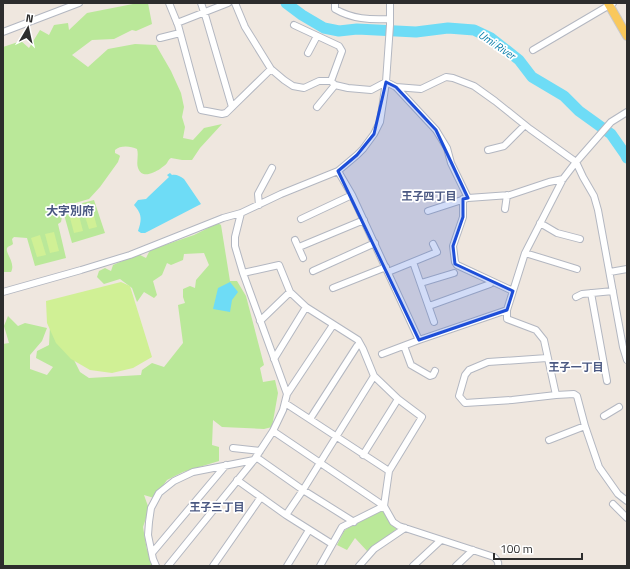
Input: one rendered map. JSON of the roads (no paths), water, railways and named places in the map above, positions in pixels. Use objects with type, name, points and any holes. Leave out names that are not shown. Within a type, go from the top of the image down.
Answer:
[{"type":"main road","points":[[610,4],[627,36]]},
{"type":"street","points":[[3,32],[66,5],[79,3]]},
{"type":"street","points":[[169,3],[180,32],[201,110],[222,114],[226,113],[271,69]]},
{"type":"street","points":[[201,3],[232,107]]},
{"type":"street","points":[[177,23],[228,3]]},
{"type":"street","points":[[235,3],[245,27],[271,69],[293,86],[304,88],[318,81],[333,83],[348,88],[371,90],[386,82]]},
{"type":"street","points":[[335,3],[335,9],[343,14],[369,20],[390,22]]},
{"type":"street","points":[[3,292],[130,255],[223,218],[241,213],[281,194],[338,171],[358,155],[374,134],[380,122],[389,48],[390,3]]},
{"type":"street","points":[[533,50],[610,4]]},
{"type":"street","points":[[294,24],[339,46],[342,51],[333,83],[317,107]]},
{"type":"street","points":[[160,38],[180,32]]},
{"type":"street","points":[[308,53],[317,36]]},
{"type":"street","points":[[396,87],[421,89],[446,77],[474,86],[576,162],[594,196],[598,210],[613,290],[625,343],[627,360]]},
{"type":"street","points":[[386,82],[396,87],[436,130],[447,148],[451,163],[466,198],[463,217],[453,246],[455,262],[457,265],[513,291]]},
{"type":"street","points":[[556,395],[544,340],[536,330],[507,318],[507,310],[525,253],[563,179],[611,122],[627,112]]},
{"type":"street","points":[[488,150],[504,146],[525,125]]},
{"type":"street","points":[[259,205],[258,194],[272,168]]},
{"type":"street","points":[[338,171],[364,220],[419,340]]},
{"type":"street","points":[[428,211],[466,198],[507,195],[563,179]]},
{"type":"street","points":[[301,219],[352,195]]},
{"type":"street","points":[[505,209],[507,195]]},
{"type":"street","points":[[241,213],[235,237],[235,246],[243,273],[287,394]]},
{"type":"street","points":[[299,247],[364,220]]},
{"type":"street","points":[[540,223],[557,233],[580,239]]},
{"type":"street","points":[[295,240],[303,258]]},
{"type":"street","points":[[312,271],[374,243]]},
{"type":"street","points":[[333,288],[387,269],[413,262],[437,252],[433,244]]},
{"type":"street","points":[[525,253],[577,269]]},
{"type":"street","points":[[413,262],[434,322]]},
{"type":"street","points":[[243,273],[279,265],[290,292],[306,307],[358,340],[374,376],[398,399],[422,417],[389,472],[384,506]]},
{"type":"street","points":[[610,272],[627,269]]},
{"type":"street","points":[[421,283],[454,273]]},
{"type":"street","points":[[429,306],[492,282]]},
{"type":"street","points":[[576,297],[582,294],[613,290]]},
{"type":"street","points":[[260,320],[290,292]]},
{"type":"street","points":[[592,293],[607,381]]},
{"type":"street","points":[[274,359],[306,307]]},
{"type":"street","points":[[382,354],[507,310]]},
{"type":"street","points":[[171,565],[255,459],[273,431],[283,410],[287,394],[333,325]]},
{"type":"street","points":[[310,419],[357,346],[360,344]]},
{"type":"street","points":[[404,346],[411,365],[430,376],[433,375],[435,371]]},
{"type":"street","points":[[548,358],[488,362],[469,370],[465,375],[459,396],[465,403],[574,394],[577,396],[585,426],[600,467],[618,494],[627,501]]},
{"type":"street","points":[[286,515],[337,437],[374,376]]},
{"type":"street","points":[[363,455],[398,399]]},
{"type":"street","points":[[285,403],[389,472]]},
{"type":"street","points":[[604,416],[619,406]]},
{"type":"street","points":[[549,440],[585,426]]},
{"type":"street","points":[[273,431],[384,506],[393,522],[405,528],[494,557],[497,559],[498,566]]},
{"type":"street","points":[[233,448],[260,451]]},
{"type":"street","points":[[156,566],[148,535],[148,522],[151,508],[159,493],[174,481],[193,472],[255,459],[354,522]]},
{"type":"street","points":[[152,553],[226,466]]},
{"type":"street","points":[[237,480],[286,515],[332,544]]},
{"type":"street","points":[[213,566],[261,497]]},
{"type":"street","points":[[613,504],[627,518]]},
{"type":"street","points":[[320,566],[342,527],[384,506]]},
{"type":"street","points":[[359,566],[374,549],[405,528]]},
{"type":"street","points":[[287,566],[310,530]]},
{"type":"street","points":[[413,566],[441,540]]},
{"type":"street","points":[[456,566],[473,550]]},
{"type":"water","points":[[170,173],[184,179],[201,204],[145,233],[141,233],[138,231],[141,220],[140,214],[134,205],[138,200],[146,199],[169,177],[167,175]]},
{"type":"water","points":[[230,282],[238,292],[232,300],[230,312],[213,309],[218,288]]},
{"type":"waterway","name":"Umi River","points":[[286,3],[302,15],[324,28],[339,31],[357,29],[416,32],[448,28],[474,30],[491,38],[519,60],[532,77],[564,96],[579,111],[611,134],[627,158]]},
{"type":"district","name":"王子四丁目","points":[[429,196]]},
{"type":"district","name":"大字別府","points":[[70,210]]},
{"type":"district","name":"王子一丁目","points":[[576,367]]},
{"type":"district","name":"王子三丁目","points":[[217,507]]}]
